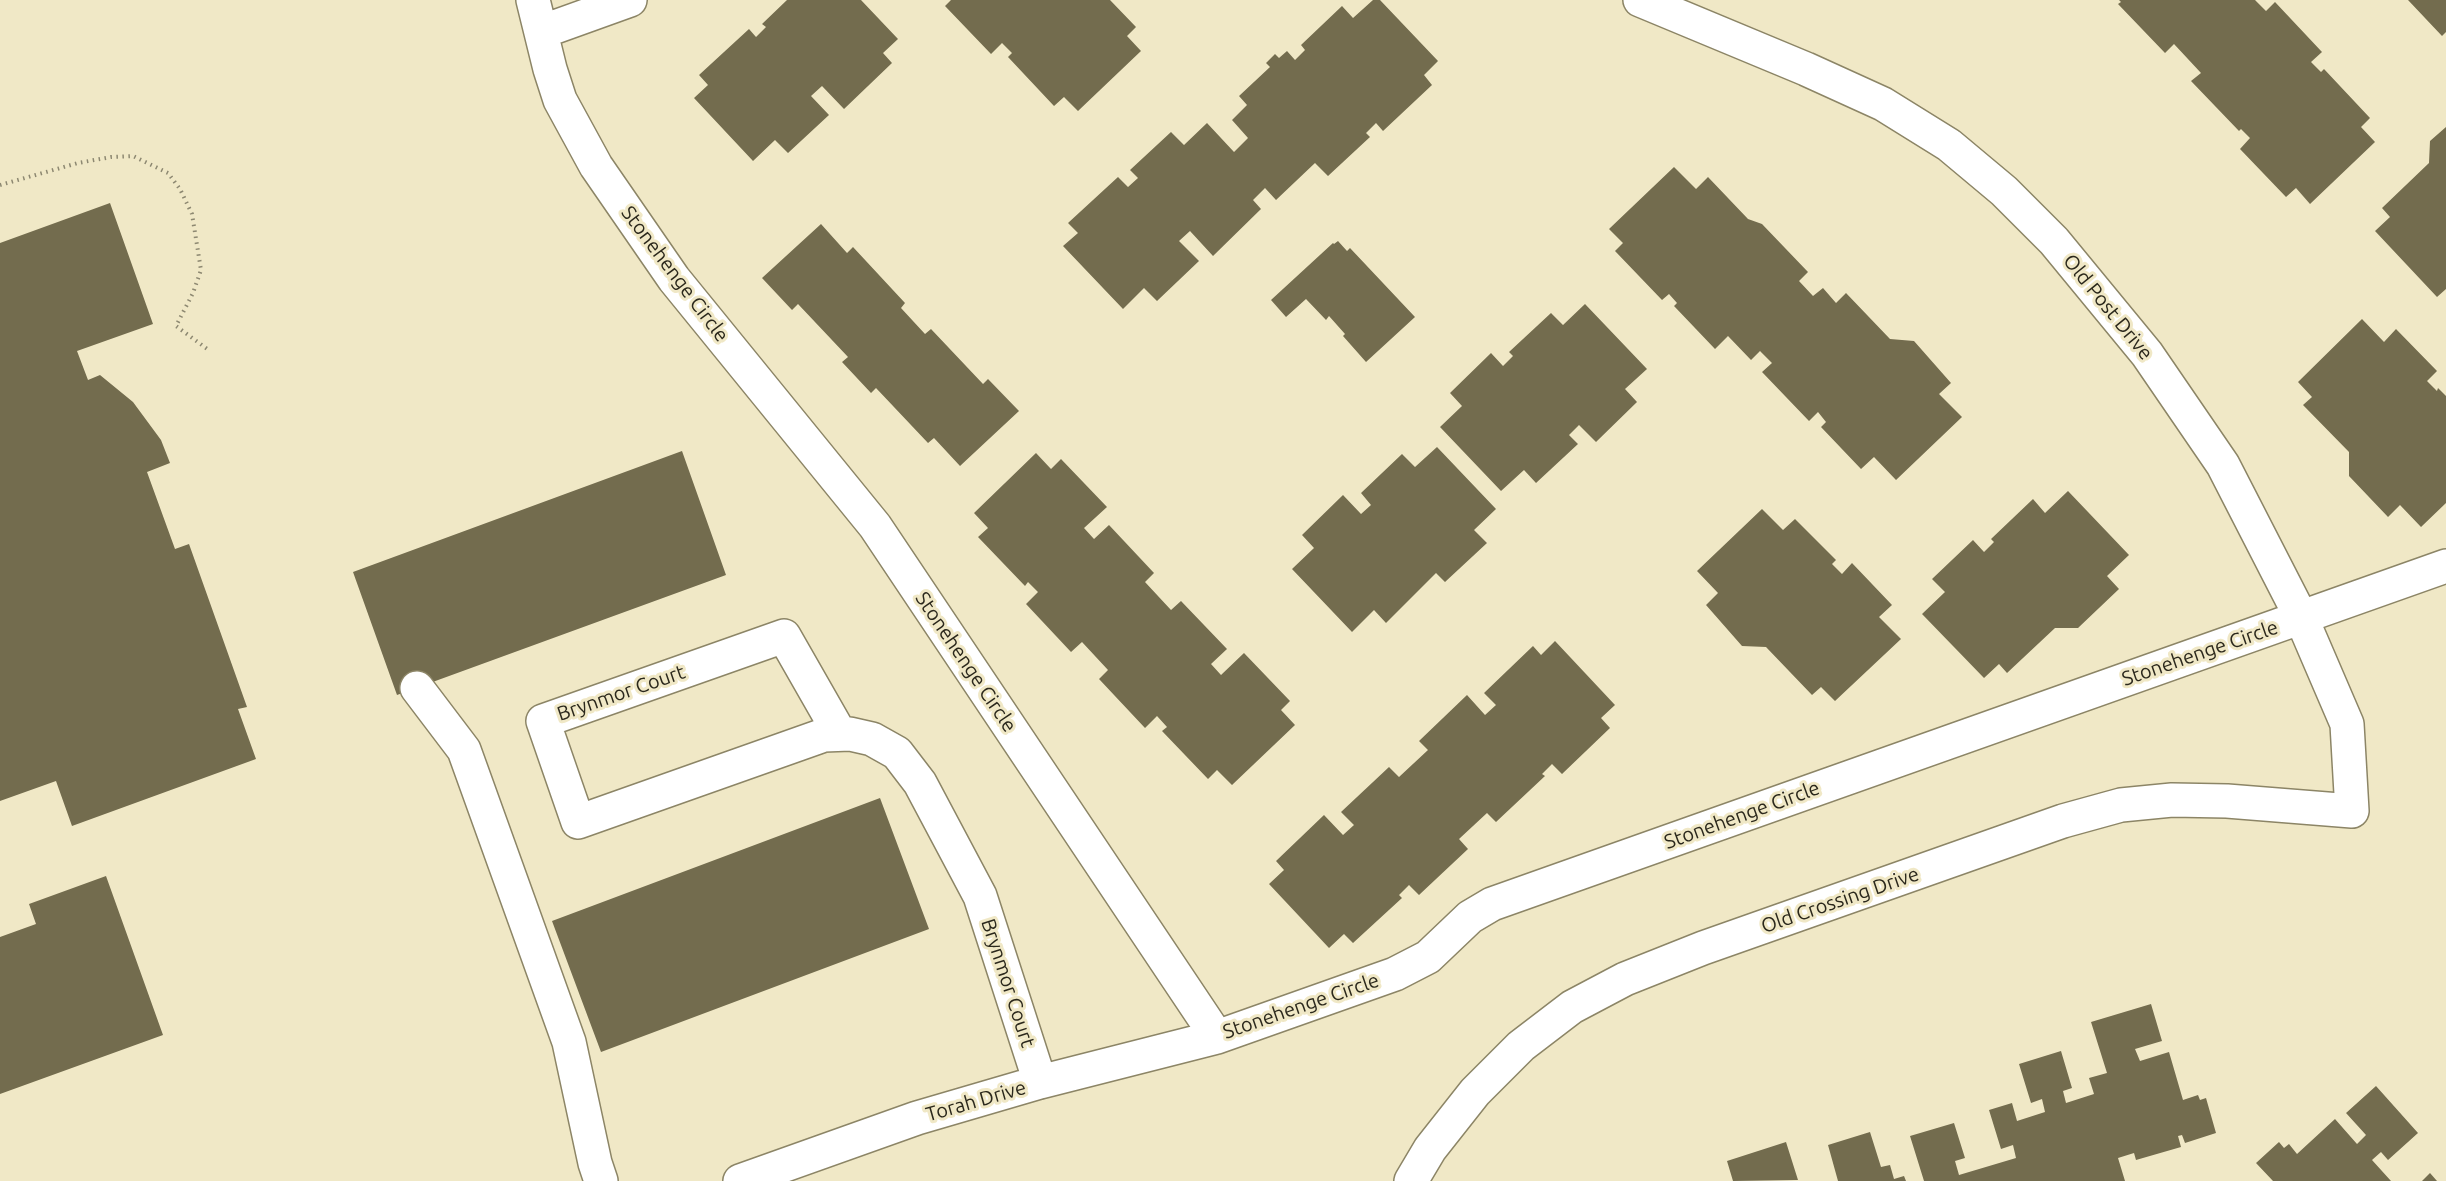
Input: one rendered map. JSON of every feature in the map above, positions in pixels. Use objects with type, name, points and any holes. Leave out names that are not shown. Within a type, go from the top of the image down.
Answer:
[{"type":"street","name":"Stonehenge Circle","points":[[533,0],[560,100],[596,166],[674,279],[875,526],[1217,1037],[1395,974],[1428,957],[1470,917],[1492,904],[2446,566]]},
{"type":"street","points":[[541,32],[630,0]]},
{"type":"street","name":"Old Post Drive","points":[[1640,0],[1806,69],[1883,104],[1949,145],[2004,191],[2054,241],[2147,354],[2223,465],[2301,617],[2347,724],[2352,811]]},
{"type":"street","name":"Brynmor Court","points":[[840,734],[784,636],[543,721],[578,822],[824,735],[850,734],[872,739],[897,753],[920,783],[980,896],[1040,1082]]},
{"type":"street","points":[[417,688],[465,750],[569,1042],[595,1163],[601,1181]]},
{"type":"street","name":"Old Crossing Drive","points":[[1411,1181],[1430,1149],[1475,1092],[1521,1046],[1572,1007],[1624,979],[2063,821],[2121,805],[2172,800],[2227,801],[2352,811]]},
{"type":"street","name":"Torah Drive","points":[[740,1181],[917,1118],[1040,1082],[1152,1056],[1217,1037]]},
{"type":"path","points":[[0,185],[78,163],[111,157],[133,156],[168,173],[180,189],[192,214],[201,270],[176,326],[210,351]]},
{"type":"building","points":[[787,0],[861,0],[898,39],[883,53],[892,63],[844,109],[822,86],[811,96],[829,115],[788,153],[775,140],[753,161],[694,98],[708,85],[699,75],[749,29],[756,37],[766,27],[762,24]]},
{"type":"building","points":[[951,0],[1110,0],[1136,27],[1127,36],[1141,51],[1078,111],[1064,97],[1054,106],[1008,57],[1012,53],[1002,43],[991,54],[945,6]]},
{"type":"building","points":[[1373,0],[1380,0],[1438,61],[1424,75],[1432,85],[1383,131],[1376,123],[1366,133],[1370,137],[1328,176],[1315,163],[1276,200],[1265,188],[1253,200],[1261,209],[1213,256],[1190,231],[1179,241],[1199,261],[1157,301],[1144,288],[1123,309],[1063,246],[1078,233],[1068,223],[1118,177],[1128,187],[1138,178],[1130,170],[1171,132],[1184,145],[1207,123],[1234,152],[1248,138],[1232,120],[1247,105],[1239,96],[1270,67],[1266,63],[1275,54],[1279,58],[1287,51],[1295,60],[1305,50],[1301,45],[1342,6],[1353,18]]},
{"type":"building","points":[[2119,0],[2255,0],[2266,11],[2275,2],[2322,52],[2311,62],[2321,72],[2324,69],[2370,118],[2361,127],[2375,142],[2310,204],[2296,188],[2286,197],[2240,149],[2250,138],[2241,129],[2239,131],[2191,81],[2201,73],[2174,44],[2165,53],[2118,4],[2121,2]]},
{"type":"building","points":[[2408,0],[2446,0],[2446,32],[2442,36]]},
{"type":"building","points":[[2446,127],[2446,289],[2437,297],[2375,231],[2390,217],[2382,208],[2429,163],[2430,141]]},
{"type":"building","points":[[1674,167],[1696,189],[1708,177],[1748,219],[1762,224],[1808,272],[1799,281],[1813,296],[1823,288],[1836,303],[1846,293],[1890,339],[1914,341],[1951,383],[1939,394],[1962,417],[1896,480],[1874,457],[1861,469],[1821,427],[1826,422],[1818,412],[1809,421],[1762,372],[1772,363],[1760,351],[1751,360],[1728,336],[1715,349],[1674,306],[1677,303],[1669,294],[1662,300],[1615,251],[1623,243],[1609,229]]},
{"type":"building","points":[[110,203],[153,324],[77,351],[88,380],[100,375],[133,402],[161,440],[170,463],[147,472],[175,549],[189,544],[247,707],[238,709],[256,759],[72,826],[56,781],[0,801],[0,243]]},
{"type":"building","points":[[821,224],[847,253],[853,247],[905,303],[901,308],[925,334],[931,329],[983,384],[988,379],[1019,411],[960,466],[934,438],[928,443],[876,388],[871,393],[842,362],[848,357],[798,304],[792,310],[762,278]]},
{"type":"building","points":[[1338,241],[1347,251],[1350,248],[1415,317],[1366,362],[1329,316],[1326,320],[1306,299],[1286,317],[1271,300],[1333,243]]},
{"type":"building","points":[[1585,304],[1647,369],[1625,389],[1637,402],[1596,442],[1579,425],[1569,435],[1578,444],[1536,483],[1524,470],[1501,491],[1440,427],[1462,406],[1450,393],[1491,353],[1503,366],[1513,356],[1509,352],[1551,313],[1563,325]]},
{"type":"building","points":[[2362,319],[2384,342],[2396,329],[2437,371],[2427,381],[2446,396],[2446,503],[2421,527],[2400,505],[2388,517],[2349,476],[2349,452],[2303,405],[2312,397],[2298,382]]},
{"type":"building","points":[[1437,447],[1496,509],[1474,530],[1487,543],[1445,582],[1436,573],[1386,623],[1374,610],[1352,632],[1292,569],[1314,548],[1302,535],[1343,495],[1361,514],[1371,505],[1361,493],[1402,454],[1415,467]]},
{"type":"building","points":[[682,451],[726,575],[397,695],[353,572]]},
{"type":"building","points":[[1036,453],[1051,469],[1061,459],[1107,507],[1084,528],[1094,539],[1109,525],[1154,573],[1145,582],[1171,610],[1181,601],[1227,649],[1211,664],[1221,675],[1244,653],[1290,701],[1281,710],[1295,725],[1232,785],[1217,770],[1208,779],[1162,731],[1167,727],[1157,716],[1145,728],[1099,679],[1108,670],[1082,642],[1071,652],[1026,604],[1038,592],[1028,582],[1025,586],[978,537],[988,528],[974,513]]},
{"type":"building","points":[[2068,491],[2129,555],[2107,576],[2119,589],[2078,628],[2055,628],[2007,673],[1999,664],[1984,678],[1922,614],[1945,592],[1932,579],[1973,540],[1984,552],[1994,542],[1991,539],[2033,499],[2045,513]]},
{"type":"building","points":[[1762,509],[1783,530],[1795,519],[1836,560],[1832,564],[1842,574],[1852,563],[1892,605],[1879,617],[1901,639],[1835,701],[1821,687],[1812,695],[1766,647],[1742,646],[1706,605],[1718,593],[1697,571]]},
{"type":"building","points":[[1555,641],[1615,705],[1601,718],[1610,728],[1562,774],[1552,764],[1542,774],[1545,776],[1496,822],[1487,813],[1459,839],[1468,849],[1419,895],[1409,885],[1399,895],[1402,898],[1353,943],[1344,934],[1329,948],[1269,884],[1284,870],[1276,861],[1324,815],[1343,835],[1354,825],[1341,812],[1389,767],[1399,777],[1428,750],[1419,741],[1467,695],[1485,715],[1496,705],[1484,693],[1533,646],[1541,655]]},
{"type":"building","points":[[880,798],[929,929],[601,1052],[552,921]]},
{"type":"building","points":[[106,876],[163,1035],[0,1094],[0,937],[36,924],[29,904]]},
{"type":"building","points":[[2151,1004],[2162,1041],[2135,1049],[2140,1061],[2169,1052],[2183,1100],[2198,1095],[2200,1100],[2206,1098],[2216,1133],[2185,1143],[2182,1135],[2178,1136],[2181,1147],[2136,1160],[2134,1153],[2118,1158],[2125,1181],[1924,1181],[1910,1136],[1954,1123],[1965,1158],[1955,1161],[1959,1175],[2016,1158],[2013,1145],[2001,1149],[1989,1110],[2012,1103],[2017,1121],[2045,1112],[2042,1099],[2031,1103],[2019,1064],[2061,1051],[2072,1088],[2063,1091],[2066,1103],[2094,1094],[2089,1078],[2107,1073],[2091,1022]]},
{"type":"building","points":[[2376,1086],[2418,1133],[2388,1160],[2381,1152],[2372,1160],[2391,1181],[2273,1181],[2256,1163],[2279,1142],[2284,1148],[2289,1144],[2297,1154],[2335,1119],[2357,1144],[2366,1135],[2346,1113]]},
{"type":"building","points":[[1870,1132],[1881,1167],[1890,1165],[1894,1179],[1904,1176],[1906,1181],[1838,1181],[1828,1145]]},
{"type":"building","points":[[1786,1142],[1798,1180],[1733,1181],[1727,1161]]},
{"type":"building","points":[[2430,1173],[2437,1181],[2422,1181]]}]
